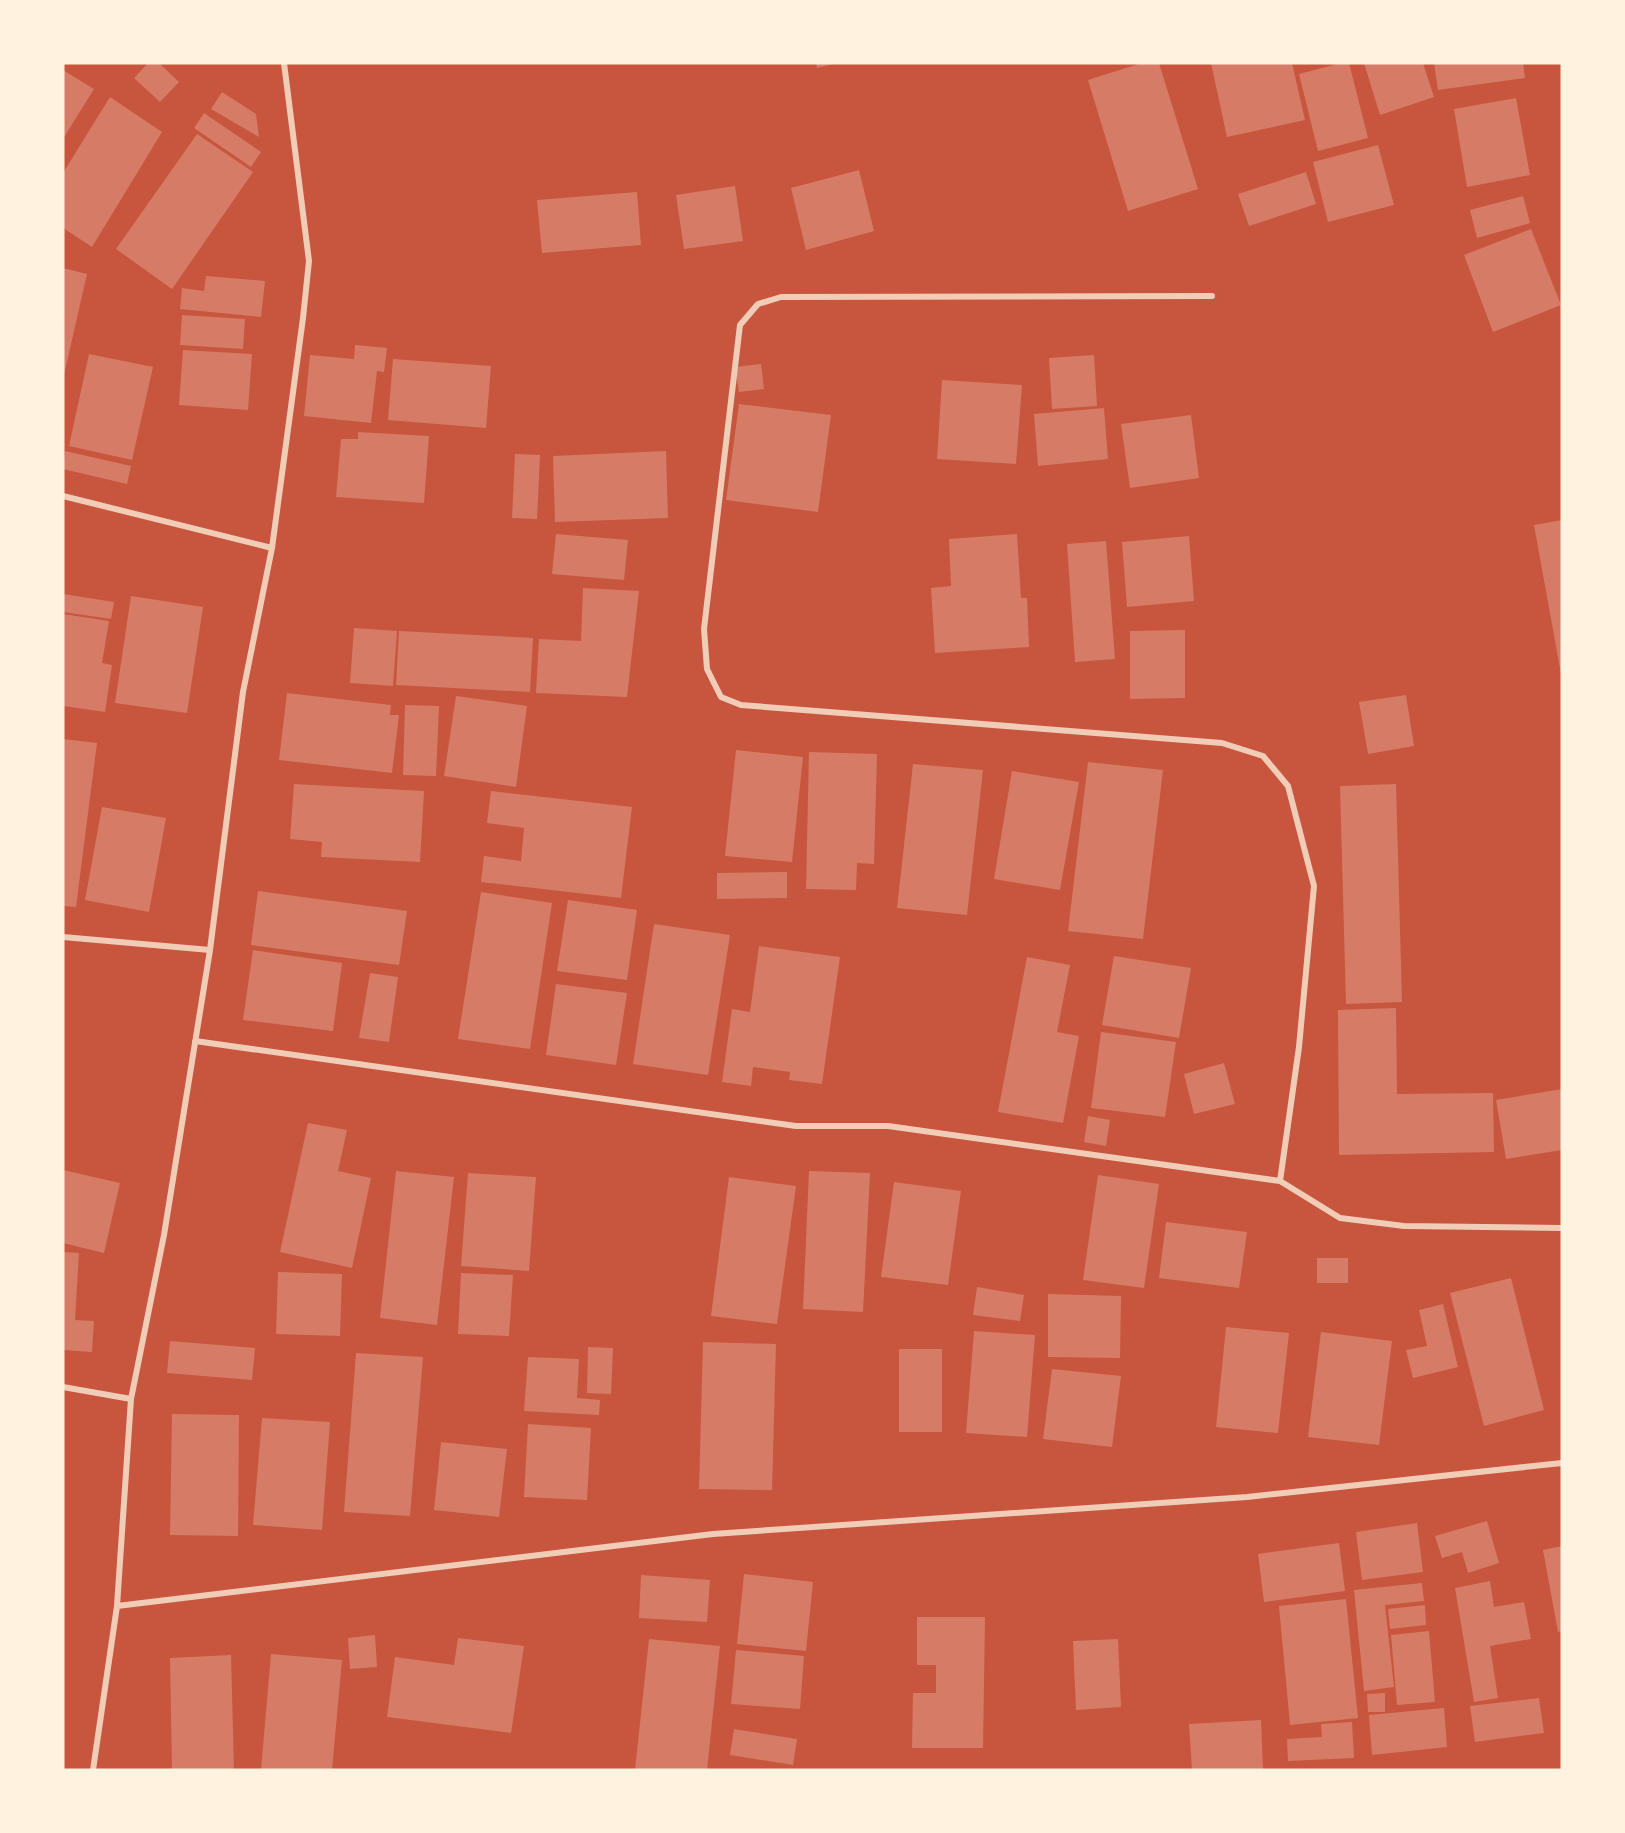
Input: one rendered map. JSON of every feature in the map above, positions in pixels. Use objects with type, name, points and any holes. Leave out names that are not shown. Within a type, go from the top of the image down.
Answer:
[{"type":"street","points":[[93,1770],[117,1606],[131,1399],[164,1235],[210,950],[243,693],[272,548],[309,261],[284,63]]},
{"type":"street","points":[[1212,296],[781,297],[758,304],[740,325],[704,629],[707,669],[722,697],[741,705],[1222,743],[1263,756],[1288,786],[1314,886],[1299,1047],[1280,1181]]},
{"type":"street","points":[[63,496],[272,548]]},
{"type":"street","points":[[63,937],[210,950]]},
{"type":"street","points":[[195,1041],[796,1126],[888,1126],[1280,1181],[1340,1218],[1404,1226],[1562,1228]]},
{"type":"street","points":[[63,1387],[131,1399]]},
{"type":"street","points":[[117,1606],[713,1534],[1246,1497],[1562,1463]]},
{"type":"building","points":[[148,63],[159,63],[179,82],[160,102],[134,78]]},
{"type":"building","points":[[816,63],[833,63],[833,64],[817,68]]},
{"type":"building","points":[[1142,63],[1159,63],[1198,189],[1128,211],[1088,80]]},
{"type":"building","points":[[1211,63],[1292,63],[1305,120],[1227,137]]},
{"type":"building","points":[[1349,63],[1368,138],[1318,151],[1299,74]]},
{"type":"building","points":[[1364,63],[1423,63],[1434,97],[1380,115]]},
{"type":"building","points":[[1434,63],[1523,63],[1525,78],[1438,90]]},
{"type":"building","points":[[63,70],[94,89],[63,139]]},
{"type":"building","points":[[222,92],[256,114],[259,137],[211,109]]},
{"type":"building","points":[[110,97],[162,132],[92,247],[63,228],[63,173]]},
{"type":"building","points":[[1516,98],[1530,175],[1467,187],[1454,109]]},
{"type":"building","points":[[204,113],[261,152],[251,167],[194,128]]},
{"type":"building","points":[[197,134],[253,172],[172,289],[116,249]]},
{"type":"building","points":[[1378,145],[1394,205],[1328,222],[1313,162]]},
{"type":"building","points":[[859,170],[874,231],[806,250],[791,188]]},
{"type":"building","points":[[1306,172],[1316,204],[1249,226],[1238,194]]},
{"type":"building","points":[[735,186],[743,241],[684,249],[676,195]]},
{"type":"building","points":[[637,192],[641,245],[542,253],[537,200]]},
{"type":"building","points":[[1523,196],[1530,223],[1477,238],[1470,210]]},
{"type":"building","points":[[1531,229],[1561,305],[1493,332],[1464,255]]},
{"type":"building","points":[[63,268],[87,274],[64,375],[63,375]]},
{"type":"building","points":[[206,276],[265,281],[261,317],[180,309],[182,288],[204,291]]},
{"type":"building","points":[[182,315],[245,319],[243,349],[180,345]]},
{"type":"building","points":[[355,345],[387,348],[384,372],[377,371],[371,423],[304,416],[310,355],[354,359]]},
{"type":"building","points":[[183,350],[252,354],[248,410],[179,405]]},
{"type":"building","points":[[89,354],[153,367],[132,460],[69,446]]},
{"type":"building","points":[[1094,355],[1097,406],[1052,409],[1049,358]]},
{"type":"building","points":[[393,359],[491,366],[486,428],[388,420]]},
{"type":"building","points":[[761,364],[764,389],[739,392],[735,367]]},
{"type":"building","points":[[942,380],[1022,385],[1016,464],[937,459]]},
{"type":"building","points":[[739,404],[831,415],[818,512],[726,500]]},
{"type":"building","points":[[1104,408],[1108,459],[1038,466],[1034,414]]},
{"type":"building","points":[[1191,415],[1199,478],[1130,488],[1121,424]]},
{"type":"building","points":[[358,432],[429,436],[424,503],[336,497],[341,439],[358,439]]},
{"type":"building","points":[[65,451],[131,466],[127,484],[63,469]]},
{"type":"building","points":[[666,451],[668,518],[555,522],[553,456]]},
{"type":"building","points":[[515,454],[540,455],[537,519],[512,518]]},
{"type":"building","points":[[1562,520],[1562,674],[1561,674],[1534,525]]},
{"type":"building","points":[[556,534],[628,540],[624,580],[552,574]]},
{"type":"building","points":[[1017,534],[1021,598],[1027,598],[1029,647],[935,653],[931,588],[951,586],[949,539]]},
{"type":"building","points":[[1189,536],[1194,601],[1127,607],[1122,542]]},
{"type":"building","points":[[1106,541],[1115,659],[1075,662],[1067,544]]},
{"type":"building","points":[[583,588],[639,591],[627,697],[536,693],[539,639],[581,641]]},
{"type":"building","points":[[63,594],[114,602],[111,619],[63,612]]},
{"type":"building","points":[[131,596],[203,607],[187,713],[115,703]]},
{"type":"building","points":[[63,614],[109,621],[102,663],[112,665],[105,712],[63,706]]},
{"type":"building","points":[[354,628],[397,631],[393,686],[350,683]]},
{"type":"building","points":[[1185,630],[1185,698],[1130,699],[1130,631]]},
{"type":"building","points":[[399,631],[533,638],[530,692],[396,685]]},
{"type":"building","points":[[287,693],[391,705],[390,715],[399,715],[392,773],[279,760]]},
{"type":"building","points":[[1406,695],[1414,746],[1368,754],[1359,702]]},
{"type":"building","points":[[456,696],[527,706],[516,787],[444,776]]},
{"type":"building","points":[[405,705],[439,706],[436,776],[403,775]]},
{"type":"building","points":[[63,739],[97,743],[76,907],[63,906]]},
{"type":"building","points":[[736,750],[803,757],[792,862],[725,856]]},
{"type":"building","points":[[809,752],[877,754],[874,864],[857,863],[856,890],[806,889]]},
{"type":"building","points":[[1088,762],[1163,770],[1143,939],[1068,931]]},
{"type":"building","points":[[913,764],[983,770],[967,915],[897,908]]},
{"type":"building","points":[[1012,771],[1079,782],[1060,890],[994,879]]},
{"type":"building","points":[[294,784],[424,791],[420,862],[321,857],[322,842],[290,839]]},
{"type":"building","points":[[1396,784],[1402,1002],[1346,1004],[1340,786]]},
{"type":"building","points":[[491,791],[632,807],[621,898],[481,882],[484,856],[521,861],[524,828],[487,823]]},
{"type":"building","points":[[102,807],[166,818],[149,912],[85,900]]},
{"type":"building","points":[[787,872],[787,898],[717,899],[717,873]]},
{"type":"building","points":[[258,891],[407,911],[399,965],[251,945]]},
{"type":"building","points":[[481,892],[552,903],[530,1049],[458,1039]]},
{"type":"building","points":[[568,900],[637,910],[627,980],[557,971]]},
{"type":"building","points":[[654,924],[730,935],[708,1075],[633,1064]]},
{"type":"building","points":[[759,946],[840,957],[822,1084],[789,1080],[790,1072],[753,1067],[751,1086],[722,1082],[732,1009],[750,1012]]},
{"type":"building","points":[[253,950],[342,963],[333,1031],[243,1020]]},
{"type":"building","points":[[1114,956],[1191,968],[1179,1038],[1102,1025]]},
{"type":"building","points":[[1027,957],[1070,965],[1057,1032],[1079,1036],[1063,1123],[998,1112]]},
{"type":"building","points":[[370,973],[398,977],[389,1042],[359,1038]]},
{"type":"building","points":[[556,984],[627,993],[616,1065],[546,1055]]},
{"type":"building","points":[[1396,1008],[1397,1094],[1493,1093],[1494,1152],[1339,1155],[1338,1010]]},
{"type":"building","points":[[1101,1032],[1176,1042],[1165,1117],[1091,1108]]},
{"type":"building","points":[[1224,1063],[1235,1104],[1194,1114],[1184,1074]]},
{"type":"building","points":[[1562,1089],[1562,1150],[1506,1159],[1496,1100]]},
{"type":"building","points":[[1088,1116],[1110,1120],[1106,1146],[1084,1142]]},
{"type":"building","points":[[308,1123],[347,1130],[338,1171],[371,1178],[352,1268],[280,1252]]},
{"type":"building","points":[[63,1170],[120,1183],[104,1253],[63,1243]]},
{"type":"building","points":[[396,1171],[454,1177],[437,1325],[380,1318]]},
{"type":"building","points":[[809,1171],[870,1173],[863,1312],[803,1309]]},
{"type":"building","points":[[468,1173],[536,1177],[529,1271],[461,1266]]},
{"type":"building","points":[[1098,1175],[1159,1184],[1144,1288],[1083,1280]]},
{"type":"building","points":[[729,1177],[796,1186],[777,1324],[711,1316]]},
{"type":"building","points":[[894,1182],[961,1191],[948,1285],[881,1277]]},
{"type":"building","points":[[1166,1222],[1247,1232],[1239,1288],[1159,1278]]},
{"type":"building","points":[[63,1252],[79,1253],[75,1320],[94,1321],[92,1352],[63,1350]]},
{"type":"building","points":[[1317,1258],[1348,1258],[1348,1283],[1317,1283]]},
{"type":"building","points":[[278,1272],[342,1274],[340,1336],[276,1334]]},
{"type":"building","points":[[461,1273],[513,1275],[509,1336],[458,1334]]},
{"type":"building","points":[[1511,1278],[1544,1410],[1484,1426],[1450,1293]]},
{"type":"building","points":[[977,1287],[1024,1295],[1020,1321],[973,1315]]},
{"type":"building","points":[[1048,1294],[1121,1296],[1120,1358],[1048,1357]]},
{"type":"building","points":[[1443,1304],[1458,1367],[1413,1378],[1406,1350],[1427,1346],[1419,1310]]},
{"type":"building","points":[[1226,1327],[1289,1333],[1278,1433],[1216,1427]]},
{"type":"building","points":[[974,1331],[1035,1335],[1027,1437],[966,1433]]},
{"type":"building","points":[[1321,1332],[1392,1341],[1379,1445],[1308,1437]]},
{"type":"building","points":[[170,1341],[255,1348],[252,1380],[167,1373]]},
{"type":"building","points":[[703,1342],[776,1344],[772,1490],[699,1489]]},
{"type":"building","points":[[588,1347],[613,1348],[611,1394],[587,1393]]},
{"type":"building","points":[[899,1349],[942,1349],[942,1432],[899,1432]]},
{"type":"building","points":[[356,1353],[423,1357],[410,1516],[344,1512]]},
{"type":"building","points":[[528,1357],[579,1359],[577,1398],[600,1400],[599,1415],[524,1411]]},
{"type":"building","points":[[1052,1369],[1121,1376],[1112,1447],[1043,1439]]},
{"type":"building","points":[[172,1414],[239,1415],[238,1536],[170,1535]]},
{"type":"building","points":[[262,1418],[330,1422],[322,1530],[253,1525]]},
{"type":"building","points":[[528,1424],[591,1428],[587,1500],[524,1497]]},
{"type":"building","points":[[441,1442],[507,1449],[499,1517],[434,1510]]},
{"type":"building","points":[[1487,1521],[1499,1563],[1468,1573],[1462,1552],[1442,1558],[1435,1536]]},
{"type":"building","points":[[1417,1523],[1423,1572],[1362,1580],[1356,1532]]},
{"type":"building","points":[[1339,1543],[1345,1591],[1264,1602],[1258,1554]]},
{"type":"building","points":[[1562,1546],[1562,1631],[1558,1632],[1543,1550]]},
{"type":"building","points":[[744,1574],[813,1582],[806,1651],[737,1644]]},
{"type":"building","points":[[641,1575],[710,1580],[707,1622],[639,1618]]},
{"type":"building","points":[[1490,1581],[1494,1607],[1524,1602],[1531,1639],[1490,1646],[1498,1698],[1474,1702],[1455,1588]]},
{"type":"building","points":[[1422,1583],[1424,1601],[1385,1605],[1394,1687],[1364,1691],[1354,1590]]},
{"type":"building","points":[[1346,1599],[1358,1718],[1290,1725],[1279,1606]]},
{"type":"building","points":[[1425,1605],[1426,1625],[1390,1629],[1388,1609]]},
{"type":"building","points":[[917,1617],[985,1617],[983,1748],[912,1748],[913,1693],[936,1693],[936,1665],[917,1665]]},
{"type":"building","points":[[1429,1631],[1435,1702],[1397,1705],[1391,1635]]},
{"type":"building","points":[[375,1635],[377,1667],[350,1669],[348,1638]]},
{"type":"building","points":[[458,1638],[524,1646],[511,1733],[387,1717],[395,1657],[454,1665]]},
{"type":"building","points":[[649,1639],[720,1646],[707,1770],[635,1770]]},
{"type":"building","points":[[1118,1639],[1121,1707],[1076,1710],[1073,1641]]},
{"type":"building","points":[[736,1650],[804,1656],[800,1709],[731,1704]]},
{"type":"building","points":[[271,1654],[342,1660],[332,1770],[261,1770]]},
{"type":"building","points":[[231,1655],[234,1770],[172,1770],[170,1658]]},
{"type":"building","points":[[1385,1693],[1385,1712],[1368,1712],[1367,1694]]},
{"type":"building","points":[[1539,1698],[1544,1733],[1475,1742],[1470,1706]]},
{"type":"building","points":[[1444,1708],[1447,1747],[1372,1755],[1369,1715]]},
{"type":"building","points":[[1261,1720],[1263,1769],[1192,1770],[1189,1724]]},
{"type":"building","points":[[1352,1722],[1354,1758],[1288,1761],[1287,1739],[1322,1737],[1321,1724]]},
{"type":"building","points":[[734,1729],[797,1739],[793,1765],[730,1755]]}]
